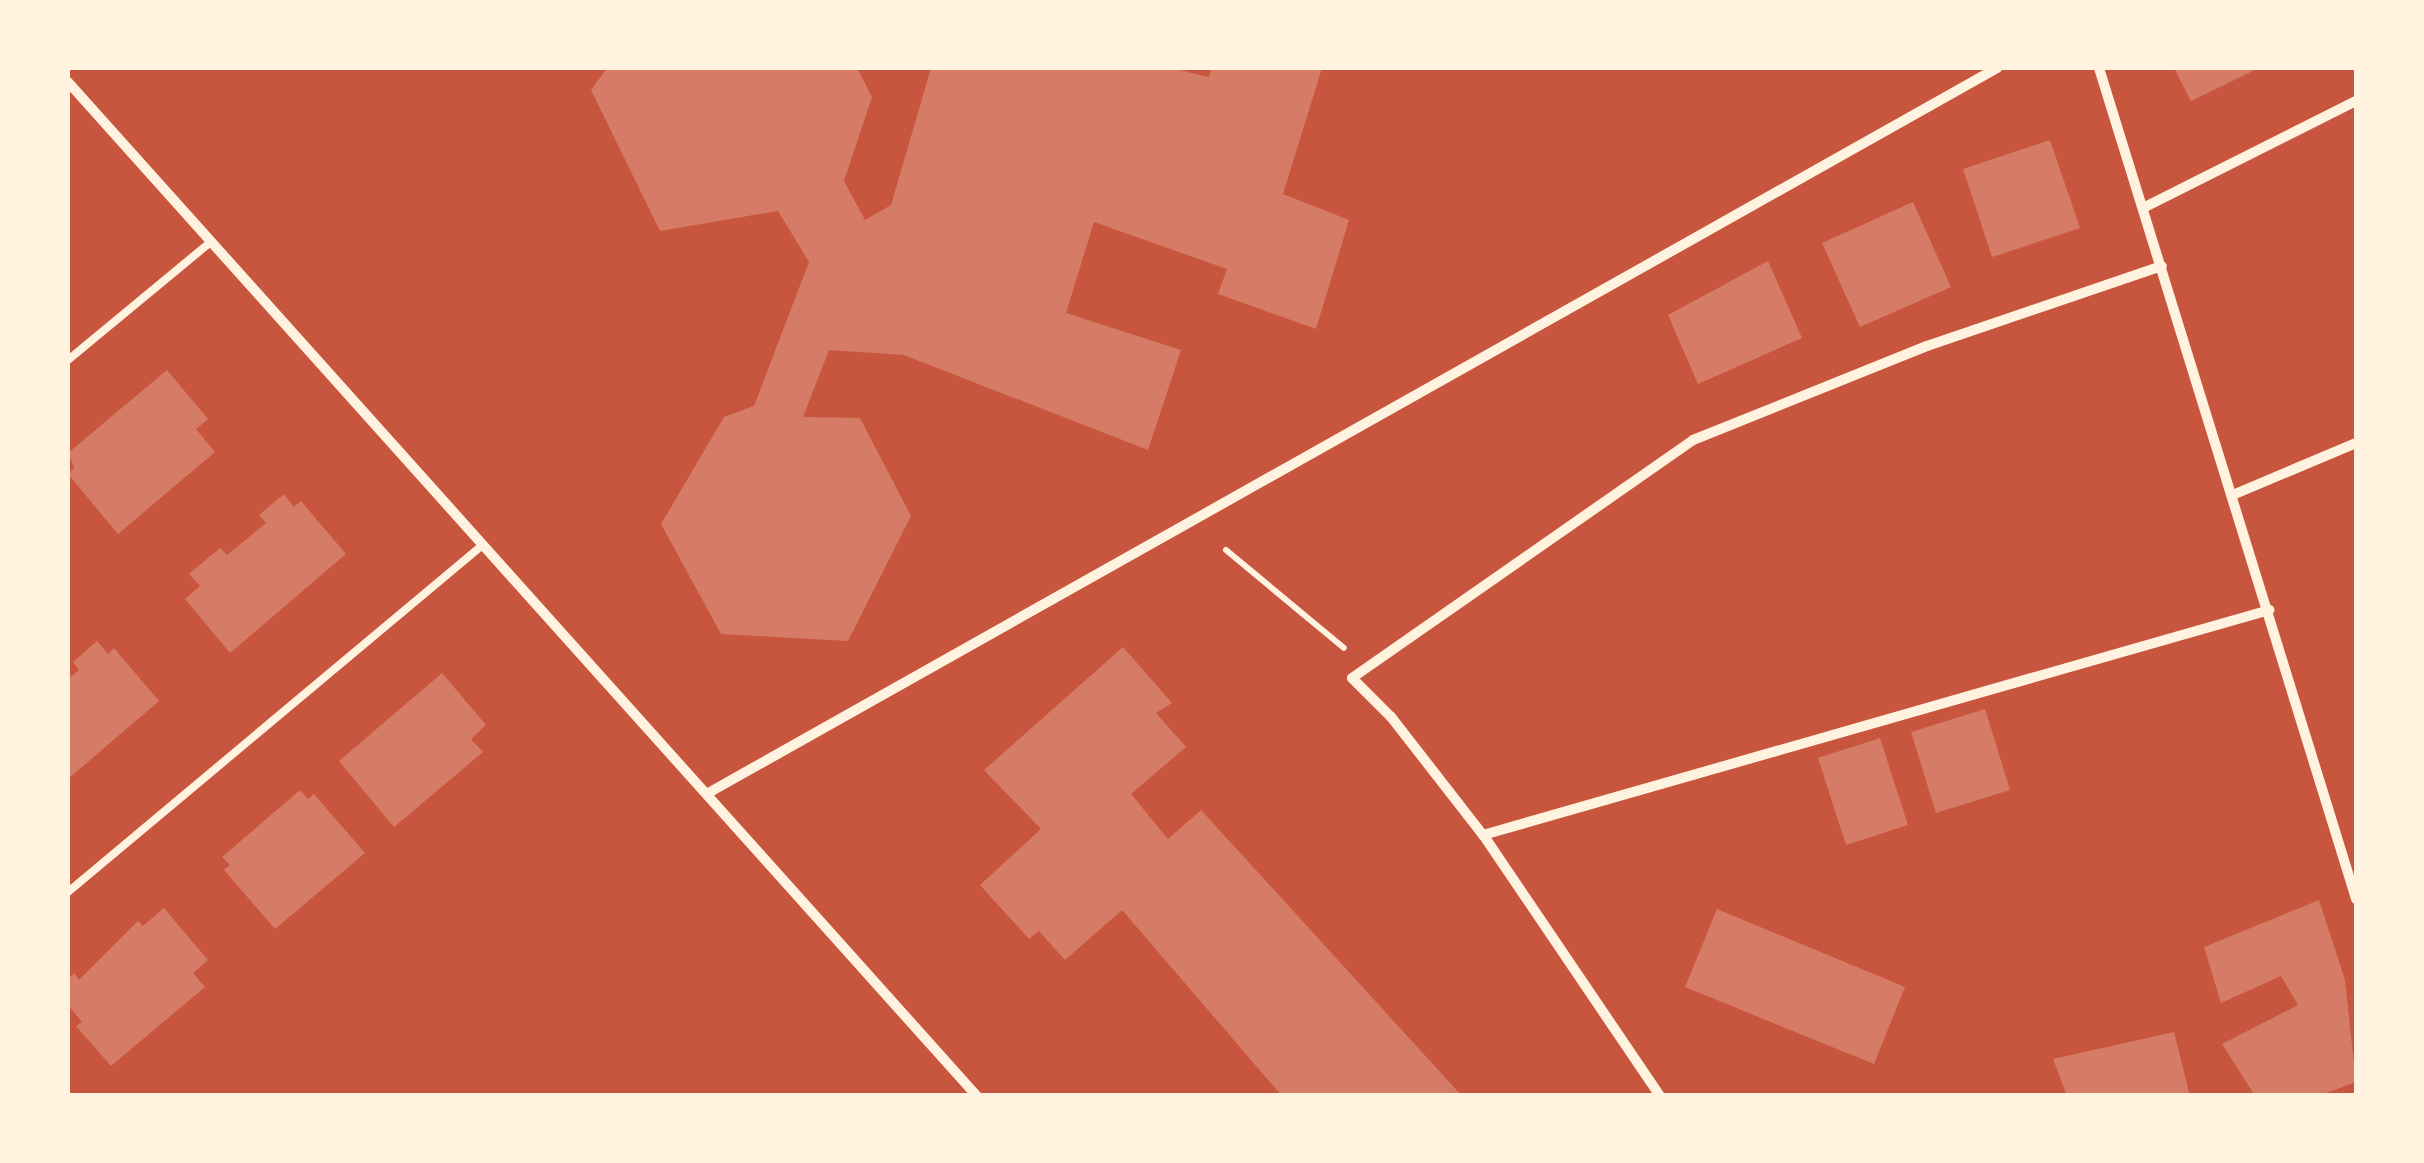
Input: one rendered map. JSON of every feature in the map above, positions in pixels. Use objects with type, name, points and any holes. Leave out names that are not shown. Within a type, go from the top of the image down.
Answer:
[{"type":"street","points":[[710,792],[1997,68]]},
{"type":"street","points":[[2098,68],[2146,207],[2352,866],[2356,899]]},
{"type":"street","points":[[68,82],[479,548],[710,792],[976,1096]]},
{"type":"street","points":[[2146,207],[2356,101]]},
{"type":"street","points":[[1660,1096],[1483,836],[1391,717],[1352,678],[1693,440],[1928,346],[2162,266]]},
{"type":"street","points":[[2235,494],[2356,442]]},
{"type":"street","points":[[1483,836],[2270,610]]},
{"type":"lane","points":[[68,360],[208,244]]},
{"type":"lane","points":[[68,892],[479,548]]},
{"type":"path","points":[[1226,550],[1343,644],[1352,678]]},
{"type":"building","points":[[607,68],[857,68],[872,97],[844,181],[865,220],[891,205],[931,68],[1171,68],[1209,77],[1212,68],[1322,68],[1283,194],[1349,220],[1316,329],[1218,294],[1227,269],[1094,222],[1066,313],[1181,350],[1148,450],[904,355],[829,350],[803,417],[860,418],[911,516],[848,641],[721,634],[661,524],[724,417],[754,406],[809,262],[778,211],[660,231],[591,90]]},
{"type":"building","points":[[2174,68],[2259,68],[2191,101]]},
{"type":"building","points":[[2050,140],[2080,228],[1992,257],[1963,169]]},
{"type":"building","points":[[1913,202],[1951,287],[1860,327],[1822,243]]},
{"type":"building","points":[[1768,261],[1802,338],[1698,384],[1668,315]]},
{"type":"building","points":[[167,370],[208,419],[196,429],[215,452],[118,534],[68,474],[74,468],[68,453]]},
{"type":"building","points":[[284,494],[294,507],[301,501],[346,554],[230,653],[185,599],[200,586],[189,574],[220,548],[227,555],[266,523],[259,515]]},
{"type":"building","points":[[97,641],[108,654],[114,648],[159,701],[68,779],[68,679],[79,670],[73,662]]},
{"type":"building","points":[[1123,647],[1172,703],[1156,713],[1186,747],[1131,794],[1168,839],[1201,810],[1462,1096],[1282,1096],[1122,910],[1065,960],[1039,931],[1029,939],[980,885],[1041,829],[984,770]]},
{"type":"building","points":[[442,673],[486,725],[471,739],[483,752],[394,827],[339,761]]},
{"type":"building","points":[[1985,709],[2010,790],[1936,813],[1911,732]]},
{"type":"building","points":[[1880,738],[1908,825],[1846,845],[1818,758]]},
{"type":"building","points":[[300,790],[308,799],[314,794],[365,853],[275,929],[224,870],[230,865],[222,857]]},
{"type":"building","points":[[2319,900],[2345,980],[2356,1082],[2318,1096],[2255,1096],[2222,1044],[2298,1005],[2281,976],[2221,1003],[2204,947]]},
{"type":"building","points":[[164,908],[208,960],[193,973],[205,987],[111,1066],[76,1026],[82,1022],[68,1005],[68,979],[74,973],[79,980],[138,921],[143,926]]},
{"type":"building","points":[[1717,909],[1905,987],[1874,1064],[1685,987]]},
{"type":"building","points":[[2174,1032],[2190,1096],[2067,1096],[2053,1059]]}]
